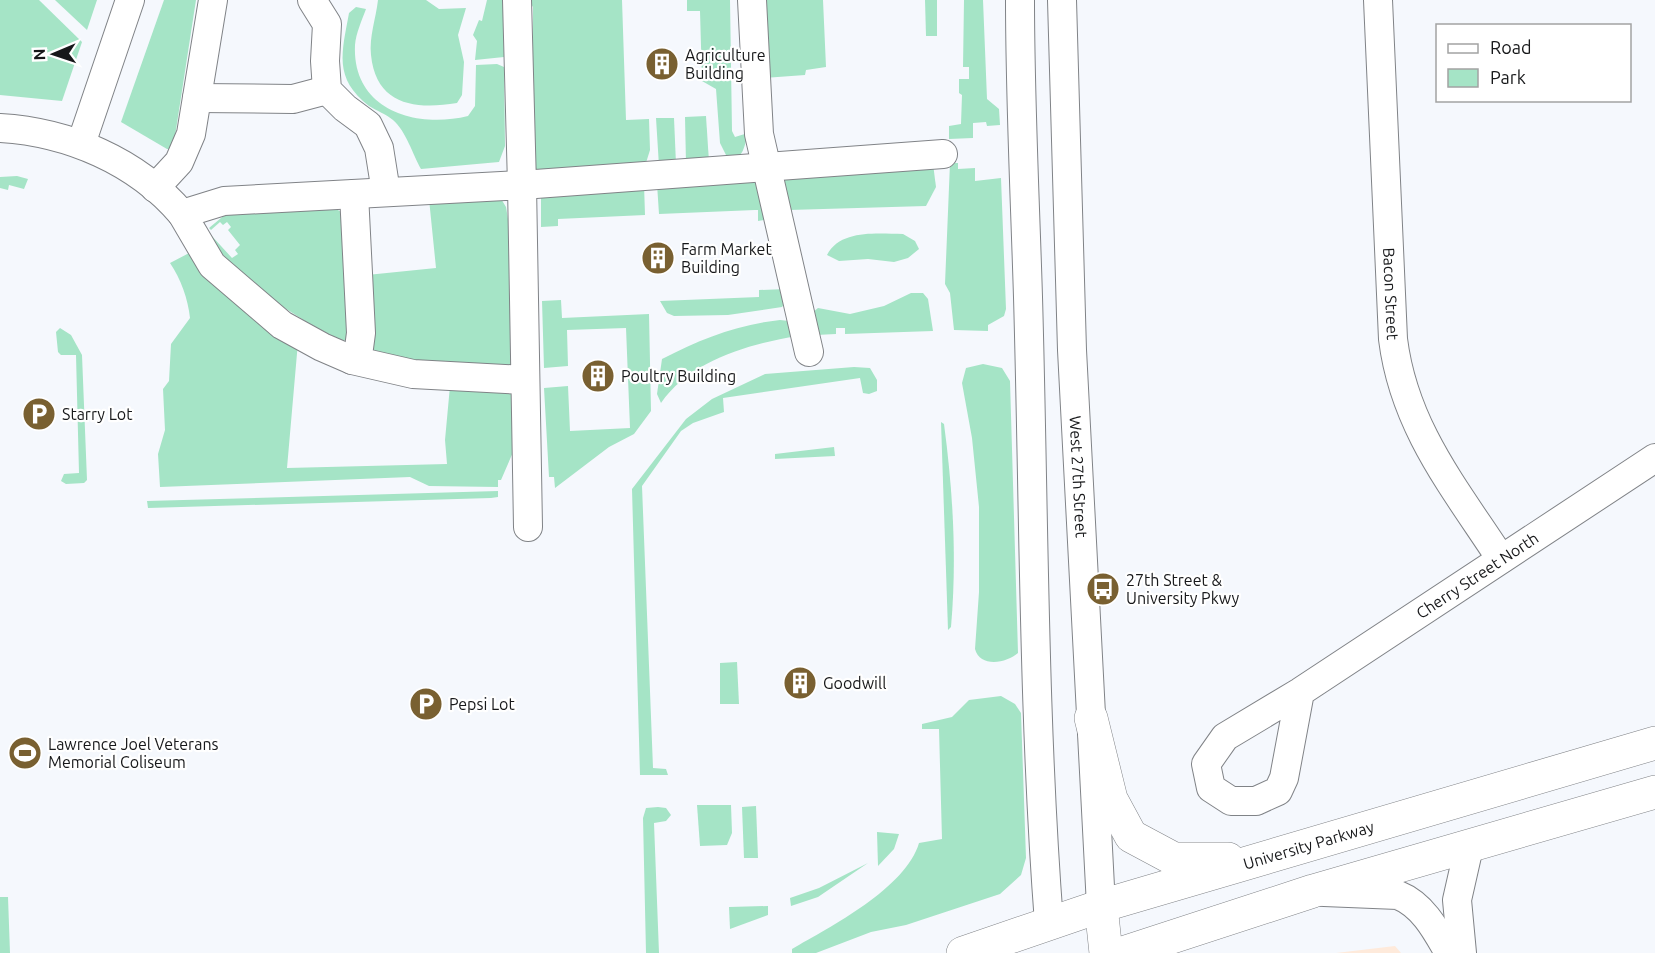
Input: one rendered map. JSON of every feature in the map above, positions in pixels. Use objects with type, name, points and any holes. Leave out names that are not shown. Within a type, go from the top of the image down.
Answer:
[{"type":"main road","points":[[1091,718],[1111,799],[1131,836],[1174,859],[1268,858]]},
{"type":"main road","name":"University Parkway","points":[[963,953],[1050,938],[1101,906],[1655,743]]},
{"type":"main road","points":[[1122,953],[1313,891],[1655,792]]},
{"type":"main road","name":"West 27th Street","points":[[1101,906],[1106,953]]},
{"type":"street","points":[[81,144],[130,0]]},
{"type":"street","points":[[155,188],[179,162],[191,134],[213,0]]},
{"type":"street","points":[[312,0],[327,24],[325,61],[327,90],[345,108],[369,125],[379,148],[386,192]]},
{"type":"street","points":[[517,0],[528,527]]},
{"type":"street","points":[[753,0],[759,134],[809,352]]},
{"type":"street","points":[[1020,0],[1021,151],[1028,298],[1037,672],[1050,938]]},
{"type":"street","name":"West 27th Street","points":[[1062,0],[1072,350],[1101,906]]},
{"type":"street","name":"Bacon Street","points":[[1378,0],[1393,339],[1397,369],[1417,427],[1501,559]]},
{"type":"street","points":[[197,99],[293,99],[327,90]]},
{"type":"street","points":[[0,128],[21,129],[81,144],[110,158],[166,196],[182,214],[212,265],[282,326],[352,360],[413,374],[524,380]]},
{"type":"street","points":[[182,214],[224,201],[522,185],[943,154]]},
{"type":"street","points":[[352,360],[359,348],[361,333],[354,194]]},
{"type":"street","name":"Cherry Street North","points":[[1300,692],[1655,458]]},
{"type":"street","points":[[1462,953],[1457,900],[1469,847]]},
{"type":"street","points":[[1313,891],[1336,894],[1398,895],[1408,899],[1416,904],[1449,953]]},
{"type":"shaded area","points":[[1395,946],[1401,953],[1336,953]]},
{"type":"green space","points":[[0,0],[39,0],[82,42],[62,101],[0,95]]},
{"type":"green space","points":[[55,0],[97,0],[87,30]]},
{"type":"green space","points":[[164,0],[196,0],[173,149],[167,149],[121,122]]},
{"type":"green space","points":[[378,0],[426,0],[439,9],[466,8],[458,35],[464,62],[462,95],[457,103],[413,104],[389,94],[381,85],[374,72],[371,55]]},
{"type":"green space","points":[[487,0],[503,0],[504,57],[475,60],[477,41],[473,35],[479,20],[482,21]]},
{"type":"green space","points":[[528,0],[622,0],[626,120],[649,119],[650,150],[645,166],[540,173],[533,167],[533,7]]},
{"type":"green space","points":[[687,0],[730,0],[732,131],[735,137],[748,133],[743,151],[734,160],[729,161],[720,143],[716,89],[702,81],[700,11],[687,11]]},
{"type":"green space","points":[[762,0],[823,0],[826,67],[806,70],[805,75],[764,78]]},
{"type":"green space","points":[[925,0],[937,0],[937,36],[926,36]]},
{"type":"green space","points":[[964,0],[983,0],[987,99],[999,109],[1000,125],[987,126],[986,122],[973,123],[973,138],[949,139],[949,126],[961,124],[962,95],[959,93],[959,79],[969,79],[969,67],[963,67]]},
{"type":"green space","points":[[356,7],[366,9],[355,45],[357,67],[364,85],[376,99],[391,110],[428,120],[468,116],[475,106],[476,65],[497,64],[504,67],[505,146],[499,162],[421,169],[398,125],[358,96],[345,75],[344,40],[349,13]]},
{"type":"green space","points":[[706,116],[709,162],[686,164],[685,117]]},
{"type":"green space","points":[[656,118],[674,118],[676,164],[659,166]]},
{"type":"green space","points":[[950,163],[958,163],[958,169],[975,168],[975,181],[1001,178],[1006,309],[1004,316],[988,325],[988,331],[954,330],[950,293],[945,284]]},
{"type":"green space","points":[[933,164],[936,187],[926,206],[789,210],[781,177]]},
{"type":"green space","points":[[17,176],[28,179],[24,189],[9,185],[8,190],[0,188],[0,177]]},
{"type":"green space","points":[[758,178],[769,219],[758,221],[758,210],[659,214],[657,184]]},
{"type":"green space","points":[[644,184],[645,215],[558,219],[558,226],[541,227],[541,190]]},
{"type":"green space","points":[[500,197],[506,207],[508,219],[512,367],[444,367],[370,352],[367,275],[436,268],[429,199]]},
{"type":"green space","points":[[331,206],[343,213],[352,337],[343,341],[286,309],[252,283],[236,269],[207,236],[210,234],[232,258],[238,254],[235,250],[240,245],[228,230],[231,227],[227,222],[223,225],[220,222],[211,230],[209,228],[227,213]]},
{"type":"green space","points":[[871,234],[903,234],[915,241],[919,249],[908,258],[894,262],[868,259],[839,261],[827,255],[833,247],[850,237]]},
{"type":"green space","points":[[193,251],[298,342],[287,468],[447,464],[445,440],[450,386],[512,389],[517,443],[501,480],[498,480],[498,487],[429,486],[410,477],[160,487],[158,454],[165,430],[163,389],[169,381],[171,344],[190,318],[183,289],[170,263]]},
{"type":"green space","points":[[786,289],[788,298],[782,307],[728,315],[674,316],[667,313],[660,301],[759,297],[759,290]]},
{"type":"green space","points":[[911,293],[923,293],[928,299],[933,331],[845,334],[845,328],[836,328],[836,334],[816,335],[812,313],[818,308],[850,314],[884,306]]},
{"type":"green space","points":[[561,300],[562,318],[649,314],[651,411],[634,434],[609,447],[555,488],[554,477],[549,477],[544,388],[568,386],[570,431],[630,428],[626,328],[567,330],[568,366],[544,368],[542,301]]},
{"type":"green space","points":[[780,320],[789,321],[797,336],[760,344],[704,365],[673,388],[661,403],[657,394],[662,359],[719,334],[748,325]]},
{"type":"green space","points":[[60,328],[71,335],[82,355],[87,480],[84,483],[66,484],[61,481],[64,474],[79,473],[76,355],[61,355],[58,352],[56,332]]},
{"type":"green space","points":[[983,364],[1002,368],[1010,381],[1018,653],[994,662],[982,659],[975,649],[979,592],[979,507],[972,438],[962,383],[966,368]]},
{"type":"green space","points":[[854,367],[870,368],[877,380],[877,391],[869,394],[863,393],[860,378],[723,398],[724,412],[693,423],[681,431],[642,486],[653,768],[666,769],[668,775],[640,775],[632,489],[686,419],[712,399],[765,374]]},
{"type":"green space","points":[[941,422],[944,424],[947,449],[953,525],[953,601],[951,627],[948,630]]},
{"type":"green space","points":[[834,447],[835,456],[775,459],[775,454]]},
{"type":"green space","points":[[498,491],[498,497],[491,498],[148,508],[147,501]]},
{"type":"green space","points":[[737,662],[739,704],[720,704],[720,663]]},
{"type":"green space","points":[[1001,696],[1015,704],[1021,713],[1026,858],[1021,875],[1000,894],[906,925],[871,932],[816,953],[792,953],[792,949],[845,918],[883,891],[911,860],[919,843],[942,839],[939,729],[922,729],[922,724],[952,717],[969,700]]},
{"type":"green space","points":[[697,805],[731,805],[732,833],[727,845],[700,846]]},
{"type":"green space","points":[[756,806],[758,858],[744,858],[742,807]]},
{"type":"green space","points":[[646,808],[666,808],[671,815],[666,821],[654,823],[659,953],[646,953],[643,818]]},
{"type":"green space","points":[[877,832],[899,834],[894,849],[878,866]]},
{"type":"green space","points":[[868,863],[818,897],[791,906],[790,898],[819,888]]},
{"type":"green space","points":[[0,897],[8,897],[10,953],[0,953]]},
{"type":"green space","points":[[768,906],[768,915],[730,929],[729,907]]},
{"type":"place","name":"Agriculture Building","points":[[662,64]]},
{"type":"place","name":"Farm Market Building","points":[[658,258]]},
{"type":"place","name":"Poultry Building","points":[[598,376]]},
{"type":"place","name":"Starry Lot","points":[[39,414]]},
{"type":"place","name":"27th Street & University Pkwy","points":[[1103,589]]},
{"type":"place","name":"Goodwill","points":[[800,683]]},
{"type":"place","name":"Pepsi Lot","points":[[426,704]]},
{"type":"place","name":"Lawrence Joel Veterans Memorial Coliseum","points":[[25,753]]}]
